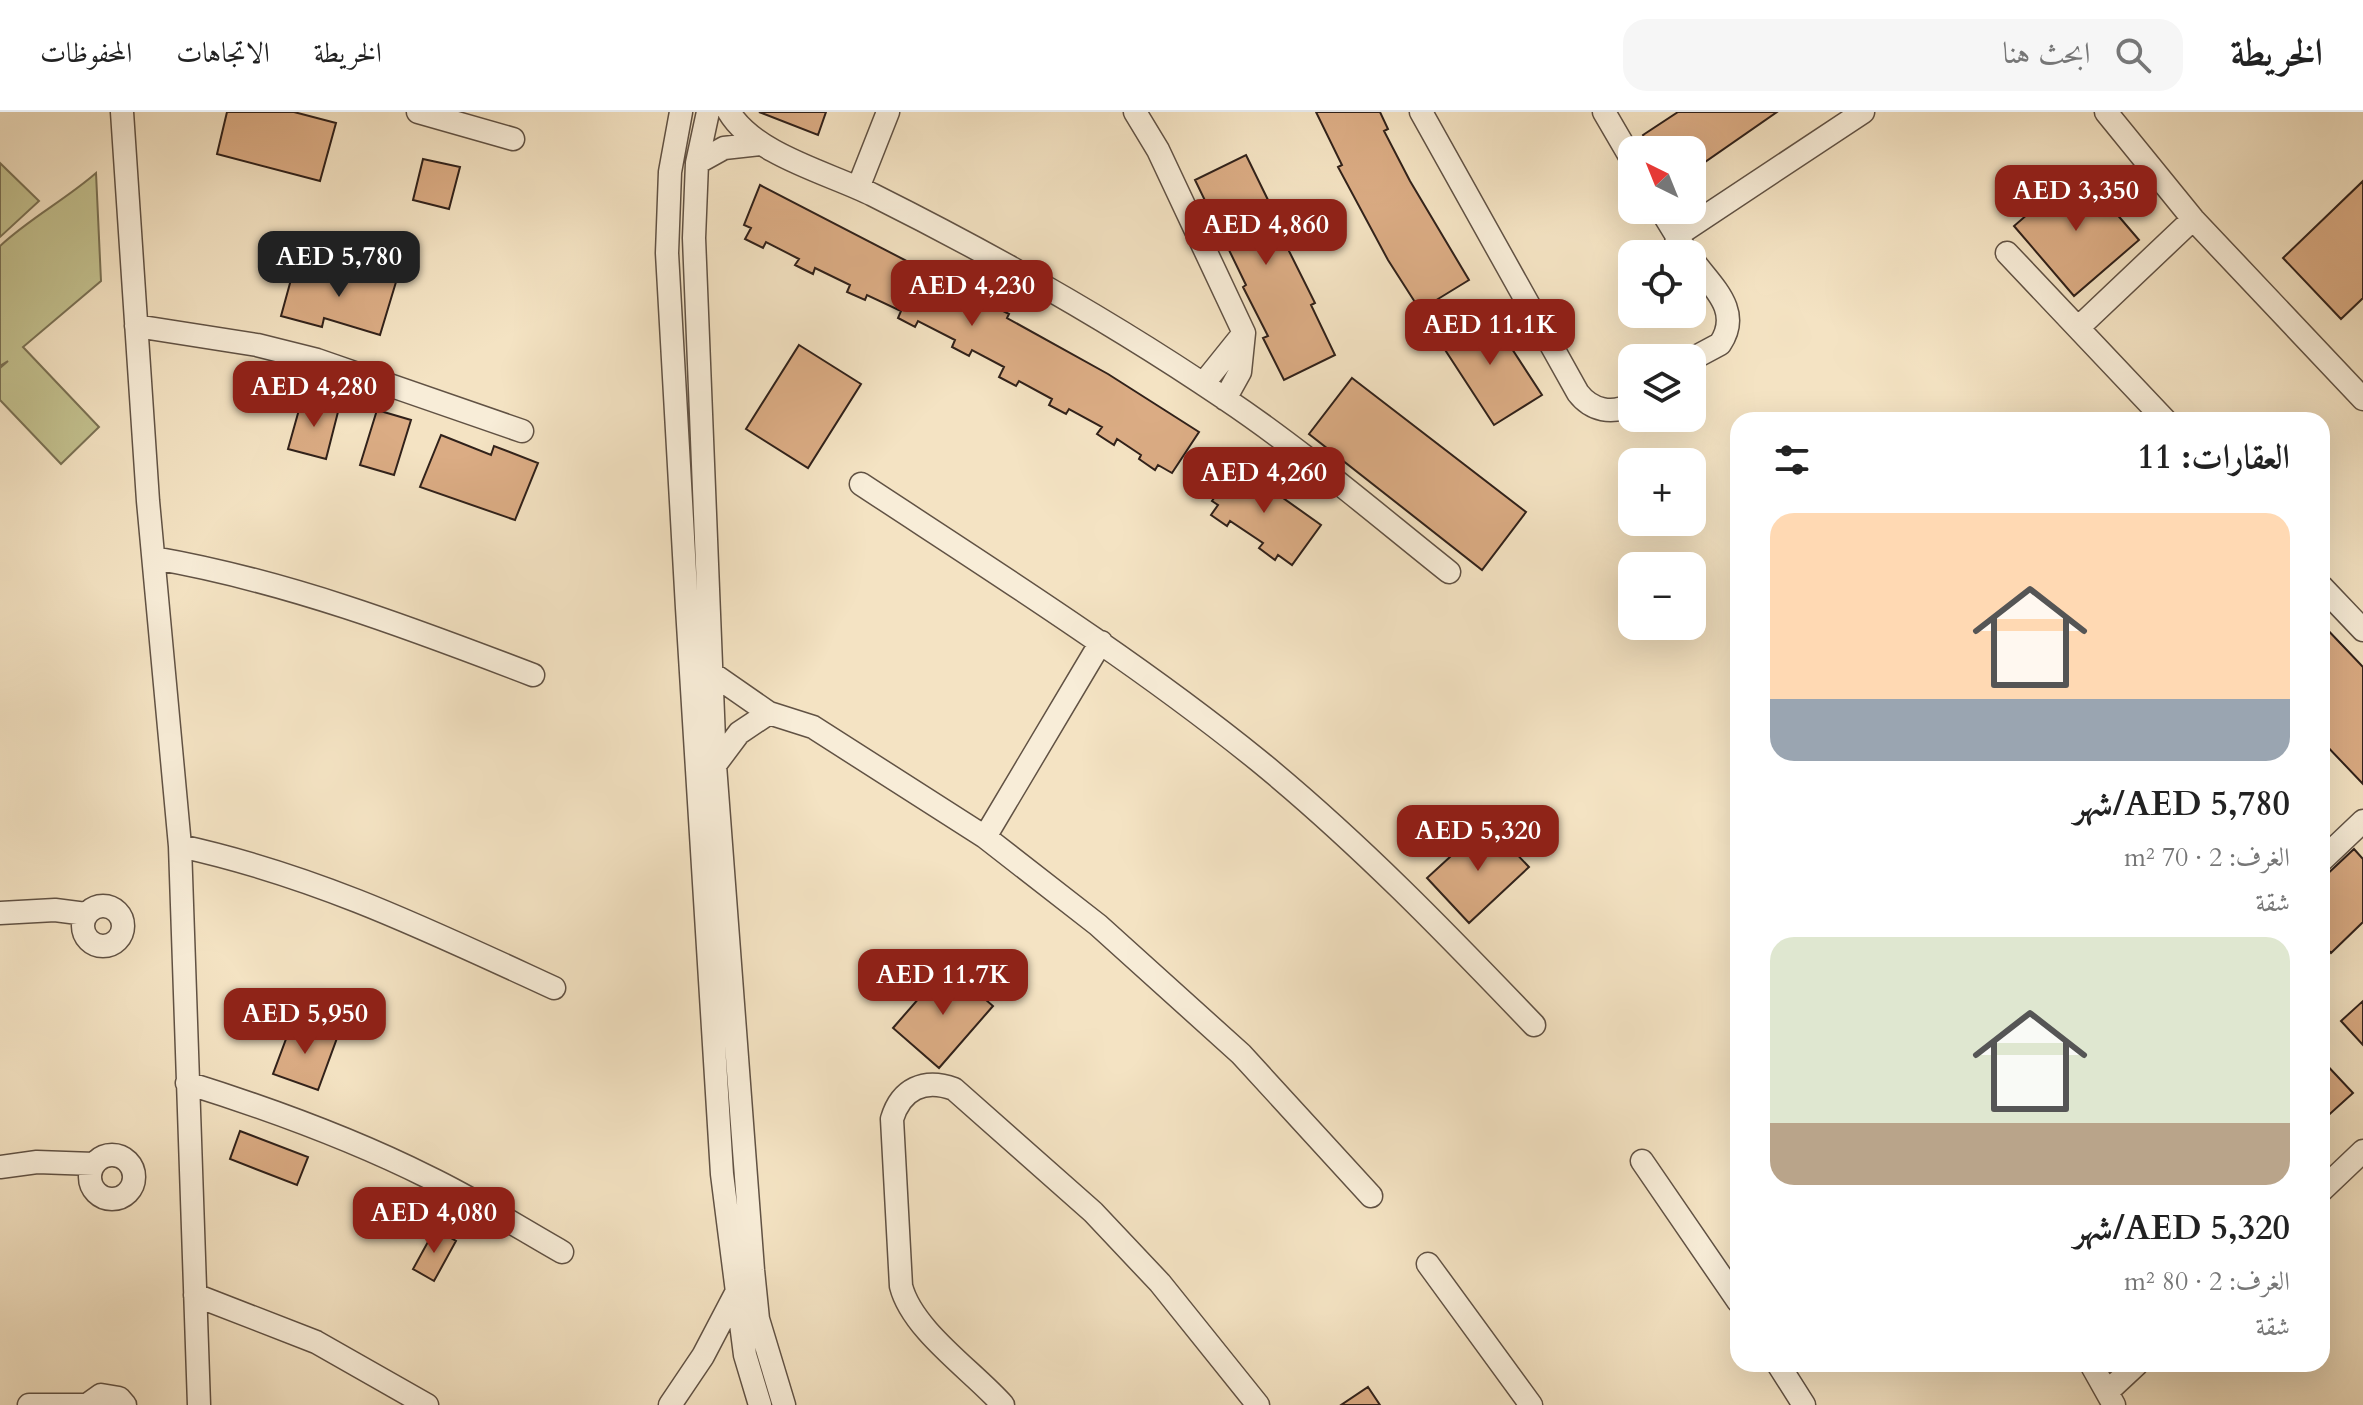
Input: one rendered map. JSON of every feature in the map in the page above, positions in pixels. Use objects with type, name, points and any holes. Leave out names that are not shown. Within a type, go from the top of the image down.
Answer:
[{"type":"street","points":[[122,112],[154,558],[180,846],[199,1405]]},
{"type":"street","points":[[418,112],[513,139]]},
{"type":"street","points":[[681,112],[670,172],[667,253],[722,1174],[745,1355],[760,1405]]},
{"type":"street","points":[[708,112],[697,163],[694,238],[715,765],[758,1319],[784,1405]]},
{"type":"street","points":[[729,112],[760,144],[858,188],[1045,286],[1203,384],[1293,447],[1449,572]]},
{"type":"street","points":[[858,188],[888,112]]},
{"type":"street","points":[[1135,112],[1158,150],[1244,333],[1240,372],[1225,399]]},
{"type":"street","points":[[1604,112],[1618,136]]},
{"type":"street","points":[[1689,240],[1863,112]]},
{"type":"street","points":[[2106,112],[2193,219],[2363,399]]},
{"type":"street","points":[[1424,114],[1578,393],[1589,404],[1607,410],[1618,407]]},
{"type":"street","points":[[697,163],[724,148],[760,144]]},
{"type":"street","points":[[2078,328],[2193,219]]},
{"type":"street","points":[[2007,253],[2157,412]]},
{"type":"street","points":[[1705,344],[1716,322],[1716,304],[1706,280]]},
{"type":"street","points":[[136,326],[257,345],[317,360],[522,431]]},
{"type":"street","points":[[1203,384],[1244,333]]},
{"type":"street","points":[[1566,367],[1595,393],[1618,397]]},
{"type":"street","points":[[861,484],[1101,642],[1206,719],[1333,824],[1403,889],[1534,1025]]},
{"type":"street","points":[[154,558],[271,582],[385,618],[533,675]]},
{"type":"street","points":[[2330,595],[2363,630]]},
{"type":"street","points":[[985,837],[1101,642]]},
{"type":"street","points":[[710,672],[769,713],[813,727],[985,837],[1098,925],[1171,988],[1298,1113],[1371,1196]]},
{"type":"street","points":[[715,765],[739,733],[769,713]]},
{"type":"street","points":[[2330,852],[2363,821]]},
{"type":"street","points":[[180,846],[294,875],[349,895],[554,988]]},
{"type":"street","points":[[0,913],[55,910],[86,914]]},
{"type":"street","points":[[187,1083],[287,1116],[372,1150],[431,1178],[562,1252]]},
{"type":"street","points":[[1003,1405],[911,1311],[901,1286],[892,1119],[904,1096],[927,1084],[954,1089],[1093,1212],[1160,1283],[1258,1405]]},
{"type":"street","points":[[2330,1182],[2363,1151]]},
{"type":"street","points":[[1642,1161],[1730,1289]]},
{"type":"street","points":[[0,1167],[37,1162],[94,1164]]},
{"type":"street","points":[[1428,1264],[1531,1405]]},
{"type":"street","points":[[670,1405],[703,1356],[736,1293]]},
{"type":"street","points":[[195,1295],[316,1342],[427,1405]]},
{"type":"street","points":[[1783,1372],[1804,1405]]},
{"type":"street","points":[[2095,1372],[2110,1398],[2131,1372]]},
{"type":"street","points":[[29,1405],[85,1405],[101,1395],[119,1398],[125,1405]]},
{"type":"shaded area","points":[[0,163],[39,201],[0,237]]},
{"type":"shaded area","points":[[96,173],[101,281],[23,347],[99,427],[61,464],[0,400],[0,368],[8,361],[0,366],[0,246]]},
{"type":"building","points":[[227,112],[294,112],[336,123],[320,181],[217,154]]},
{"type":"building","points":[[759,112],[826,112],[818,135]]},
{"type":"building","points":[[1316,112],[1380,112],[1388,129],[1384,131],[1410,181],[1469,280],[1420,310],[1388,260],[1338,167],[1342,165]]},
{"type":"building","points":[[1678,112],[1777,112],[1706,161],[1706,136],[1643,135]]},
{"type":"building","points":[[1246,155],[1292,249],[1289,251],[1315,303],[1311,305],[1335,355],[1284,380],[1263,338],[1268,336],[1243,287],[1246,285],[1195,180]]},
{"type":"building","points":[[423,159],[460,167],[449,209],[413,200]]},
{"type":"building","points":[[2079,170],[2139,240],[2074,296],[2014,226]]},
{"type":"building","points":[[2363,181],[2363,298],[2341,319],[2283,258]]},
{"type":"building","points":[[760,185],[1009,314],[1007,318],[1108,374],[1199,432],[1172,473],[1158,465],[1155,470],[1139,459],[1141,455],[1117,439],[1114,445],[1097,434],[1102,427],[1069,409],[1066,414],[1049,405],[1052,399],[1019,381],[1016,386],[999,377],[1004,367],[972,350],[969,356],[952,347],[955,340],[918,321],[915,327],[898,318],[901,311],[867,295],[865,300],[847,292],[850,285],[815,268],[813,274],[795,265],[799,259],[766,242],[763,248],[745,239],[751,228],[744,225]]},
{"type":"building","points":[[295,265],[350,279],[353,270],[396,282],[380,335],[324,318],[322,327],[281,316]]},
{"type":"building","points":[[1486,309],[1542,395],[1494,425],[1438,339]]},
{"type":"building","points":[[799,345],[861,384],[808,468],[746,429]]},
{"type":"building","points":[[1352,378],[1526,512],[1482,570],[1309,434]]},
{"type":"building","points":[[302,399],[339,408],[326,459],[288,449]]},
{"type":"building","points":[[377,410],[411,420],[394,475],[360,465]]},
{"type":"building","points":[[441,435],[491,455],[494,446],[538,463],[515,520],[420,487]]},
{"type":"building","points":[[1234,463],[1321,525],[1292,565],[1278,555],[1275,560],[1259,548],[1263,543],[1230,521],[1227,526],[1211,515],[1218,505],[1212,501]]},
{"type":"building","points":[[2330,632],[2363,667],[2363,784],[2330,749]]},
{"type":"building","points":[[1487,823],[1529,867],[1469,923],[1427,878]]},
{"type":"building","points":[[2354,849],[2363,859],[2363,922],[2331,953],[2330,952],[2330,872]]},
{"type":"building","points":[[947,966],[993,1006],[939,1068],[893,1028]]},
{"type":"building","points":[[2363,1001],[2363,1045],[2341,1021]]},
{"type":"building","points":[[292,1023],[337,1038],[318,1090],[273,1074]]},
{"type":"building","points":[[2330,1069],[2353,1093],[2330,1114]]},
{"type":"building","points":[[240,1131],[308,1157],[297,1185],[230,1159]]},
{"type":"building","points":[[435,1229],[456,1241],[434,1281],[413,1269]]},
{"type":"building","points":[[1368,1387],[1380,1405],[1341,1405]]}]
